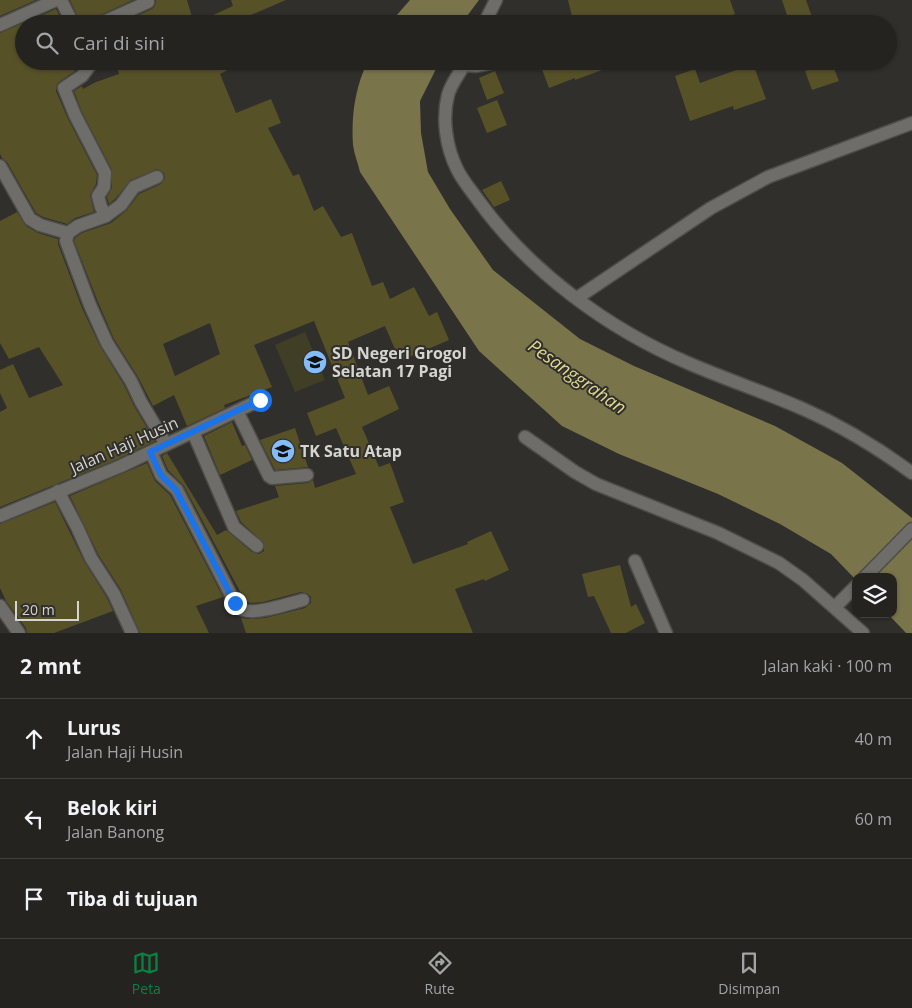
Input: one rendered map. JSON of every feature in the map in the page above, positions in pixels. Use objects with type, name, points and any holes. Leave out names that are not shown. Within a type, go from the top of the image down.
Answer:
[{"type":"street","points":[[22,15],[56,0]]},
{"type":"street","points":[[62,0],[69,15]]},
{"type":"street","points":[[488,15],[496,0]]},
{"type":"street","points":[[119,15],[148,2]]},
{"type":"street","points":[[0,25],[15,18]]},
{"type":"street","points":[[86,70],[82,76],[64,88],[75,115],[105,173],[104,187],[98,196],[106,216]]},
{"type":"street","points":[[461,70],[448,93],[445,118],[448,143],[457,169],[492,219],[529,258],[604,318],[658,349],[687,363],[802,408],[883,452],[912,473]]},
{"type":"street","points":[[577,298],[711,208],[768,177],[912,123]]},
{"type":"street","points":[[0,166],[30,219],[40,225],[68,233]]},
{"type":"street","points":[[157,177],[134,187],[121,205],[106,216],[78,226],[68,233],[66,242],[107,343],[131,381],[166,444]]},
{"type":"street","name":"Jalan Haji Husin","points":[[0,516],[121,466],[260,400]]},
{"type":"street","points":[[237,411],[269,476],[272,478],[307,475]]},
{"type":"street","points":[[193,432],[234,527],[257,546]]},
{"type":"street","points":[[525,437],[575,472],[596,484],[718,533],[779,564],[839,603],[863,633]]},
{"type":"street","points":[[150,452],[161,475],[176,490],[235,603],[242,610],[272,608],[303,600]]},
{"type":"street","points":[[58,491],[91,558],[114,594],[132,633]]},
{"type":"street","points":[[869,573],[912,529]]},
{"type":"street","points":[[635,561],[666,633]]},
{"type":"street","points":[[839,603],[852,590]]},
{"type":"street","points":[[0,606],[20,633]]},
{"type":"shaded area","points":[[305,332],[325,380],[295,392],[275,345]]},
{"type":"water","points":[[410,0],[479,0],[468,15],[397,15]]},
{"type":"water","name":"Pesanggrahan","points":[[364,70],[436,70],[420,101],[421,133],[428,172],[450,209],[493,270],[580,339],[634,366],[775,426],[842,463],[912,518],[912,633],[906,633],[892,618],[897,618],[897,573],[852,573],[852,576],[831,554],[780,524],[718,494],[619,454],[562,426],[479,351],[360,172],[353,145],[353,113]]},
{"type":"building","points":[[0,0],[36,0],[0,16]]},
{"type":"building","points":[[70,0],[133,0],[100,15],[77,15]]},
{"type":"building","points":[[156,0],[187,0],[191,15],[139,15],[155,6]]},
{"type":"building","points":[[231,0],[286,0],[251,15],[213,15],[233,6]]},
{"type":"building","points":[[568,0],[730,0],[735,14],[732,15],[572,15]]},
{"type":"building","points":[[782,0],[806,0],[811,15],[787,15]]},
{"type":"building","points":[[56,9],[59,15],[42,15]]},
{"type":"building","points":[[15,27],[15,70],[75,71],[57,84],[56,91],[97,175],[96,184],[90,195],[94,212],[75,218],[67,224],[36,213],[7,162],[0,154],[0,33]]},
{"type":"building","points":[[118,70],[228,70],[220,74],[236,113],[271,99],[281,123],[268,128],[293,176],[299,174],[314,211],[323,206],[341,237],[352,233],[372,286],[383,282],[390,299],[414,287],[429,316],[437,312],[449,340],[400,361],[385,326],[348,342],[368,395],[389,386],[399,409],[362,427],[379,467],[390,463],[404,502],[390,507],[413,564],[468,544],[467,542],[491,531],[509,570],[485,581],[484,579],[455,589],[473,633],[246,633],[241,618],[265,618],[305,608],[311,603],[311,597],[301,592],[263,602],[250,603],[245,601],[184,486],[168,470],[162,456],[167,453],[217,535],[226,530],[252,552],[259,554],[264,551],[264,543],[241,522],[236,511],[279,497],[275,486],[308,483],[313,480],[315,488],[356,474],[336,428],[316,436],[307,413],[345,398],[314,321],[254,345],[272,387],[224,405],[225,408],[187,426],[174,395],[153,406],[138,377],[114,339],[74,241],[82,233],[111,223],[127,210],[139,194],[161,184],[165,178],[164,173],[157,169],[131,180],[109,204],[107,197],[112,188],[112,170],[82,112],[74,91],[82,86],[83,89],[119,74]],"holes":[[[210,323],[220,354],[175,376],[163,344]]]},
{"type":"building","points":[[542,70],[602,70],[575,80],[575,78],[549,88]]},
{"type":"building","points":[[695,70],[700,83],[736,70],[755,70],[766,99],[734,110],[733,106],[690,121],[675,76]]},
{"type":"building","points":[[835,70],[839,81],[812,90],[805,71]]},
{"type":"building","points":[[495,71],[504,93],[487,100],[479,78]]},
{"type":"building","points":[[497,100],[507,125],[487,133],[477,108]]},
{"type":"building","points":[[501,181],[510,200],[494,207],[482,190]]},
{"type":"building","points":[[17,212],[26,226],[38,233],[58,239],[58,244],[82,308],[100,346],[155,441],[118,459],[0,507],[0,412],[7,408],[0,393],[0,370],[13,364],[29,398],[63,385],[39,347],[9,359],[0,343],[0,221]]},
{"type":"building","points":[[232,422],[242,446],[245,445],[252,460],[220,475],[204,436]]},
{"type":"building","name":"TK Satu Atap","points":[[295,428],[308,467],[275,470],[260,440]]},
{"type":"building","points":[[147,463],[155,481],[170,495],[223,597],[196,606],[209,633],[140,633],[121,590],[98,554],[70,496]]},
{"type":"building","points":[[55,502],[84,561],[113,611],[54,633],[27,633],[26,628],[6,601],[0,588],[0,524]]},
{"type":"building","points":[[620,565],[631,607],[636,604],[645,623],[626,633],[611,633],[594,596],[588,597],[582,574]]},
{"type":"place","name":"SD Negeri Grogol Selatan 17 Pagi","points":[[315,362]]},
{"type":"place","name":"TK Satu Atap","points":[[283,451]]},
{"type":"route","points":[[235,603],[176,490],[161,475],[150,452],[260,400]]}]
